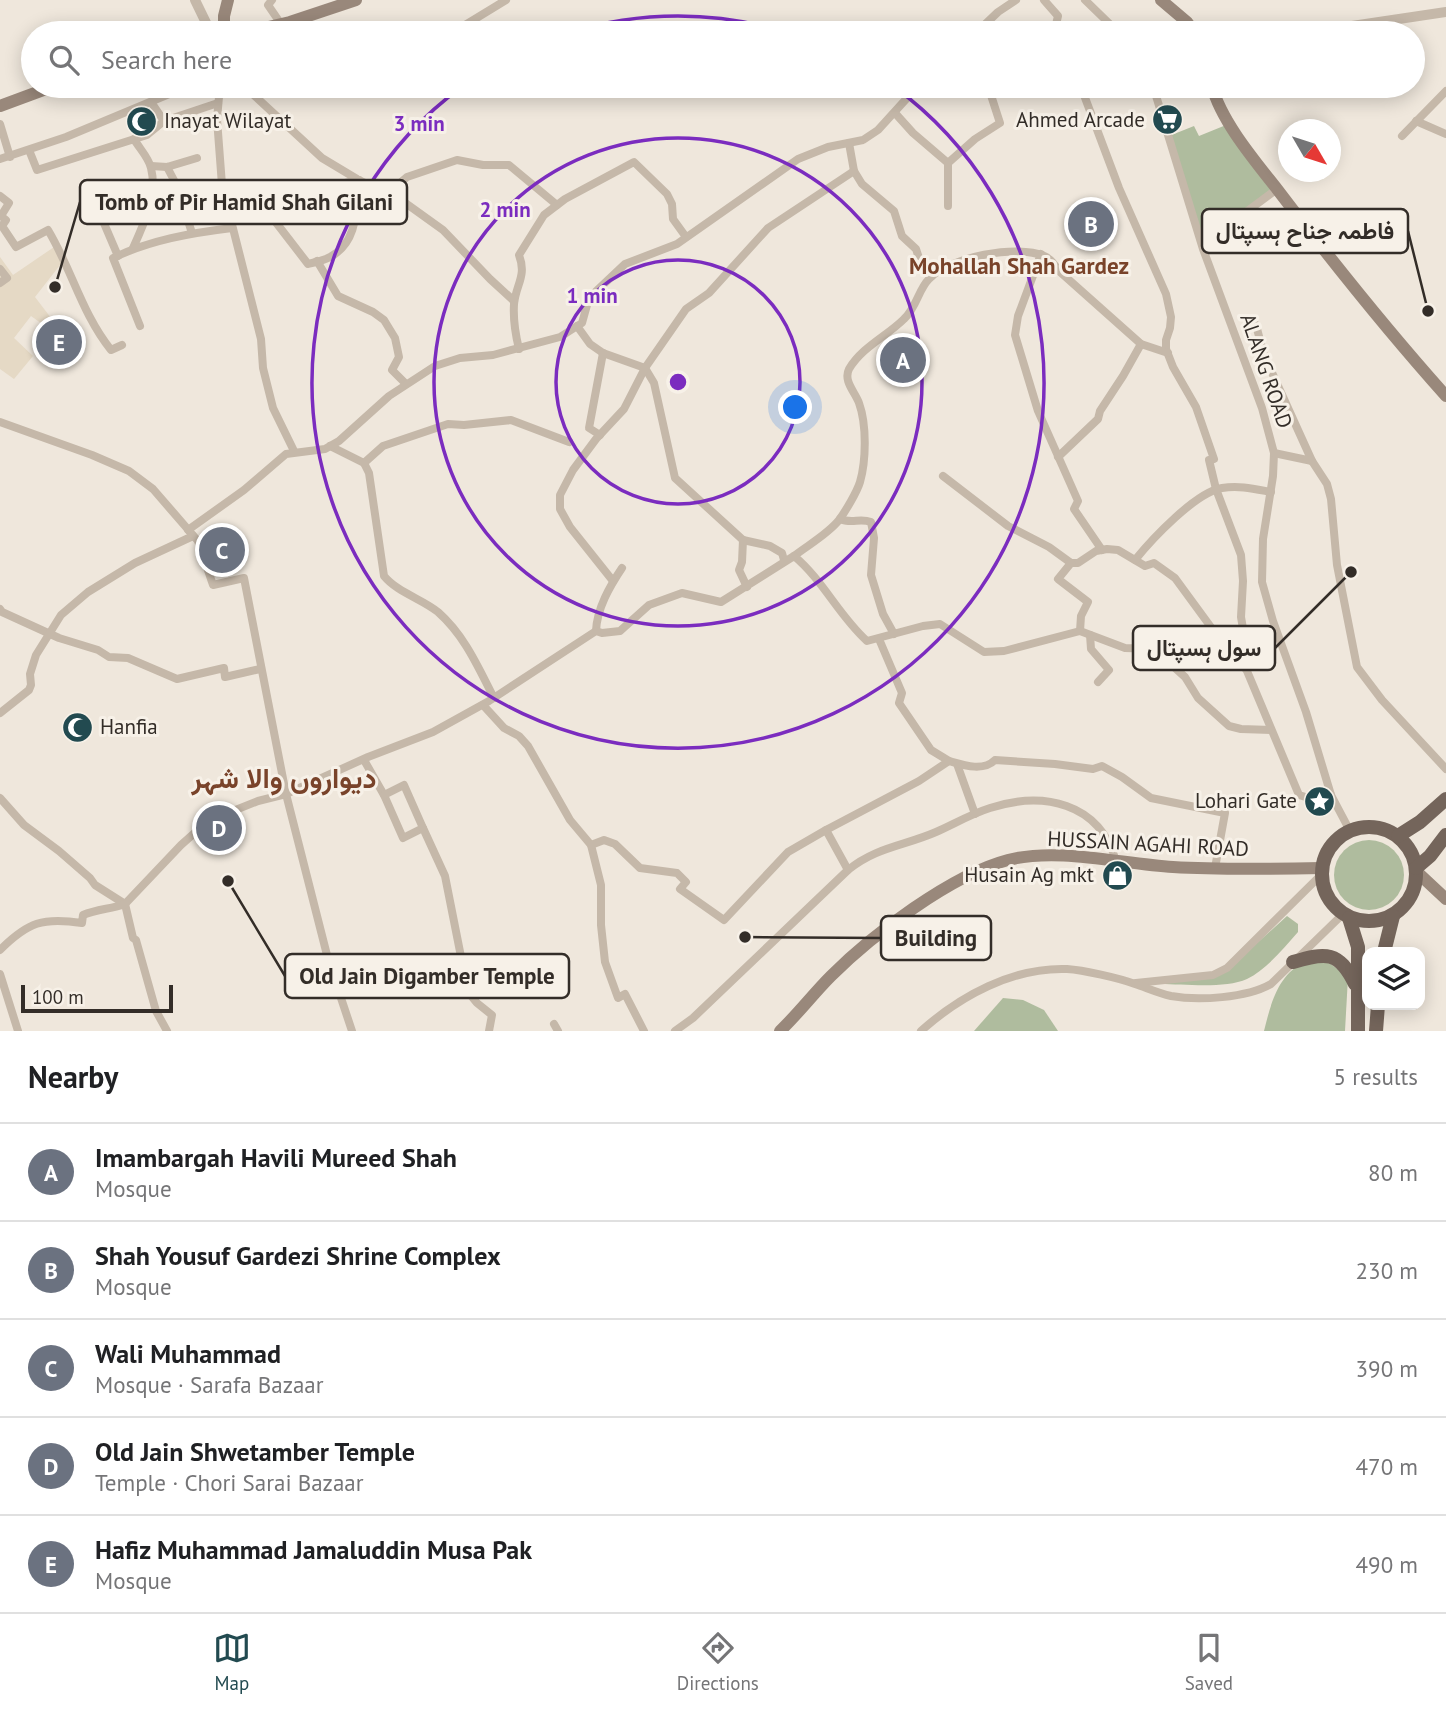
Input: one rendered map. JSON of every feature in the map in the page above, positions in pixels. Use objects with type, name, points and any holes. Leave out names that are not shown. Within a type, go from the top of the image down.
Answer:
[{"type":"main road","points":[[224,21],[229,0]]},
{"type":"main road","points":[[290,21],[356,0]]},
{"type":"main road","points":[[1161,0],[1186,21]]},
{"type":"main road","points":[[0,106],[22,98]]},
{"type":"main road","points":[[1218,98],[1233,127],[1277,189],[1404,348],[1446,396]]},
{"type":"main road","points":[[1398,836],[1420,822],[1446,799]]},
{"type":"main road","points":[[1446,835],[1417,870],[1411,897],[1400,911],[1375,922],[1357,921],[1346,916],[1327,897],[1322,871],[1328,850],[1341,836],[1350,831],[1374,827],[1398,836],[1410,850],[1417,870],[1446,899]]},
{"type":"main road","name":"HUSSAIN AGAHI ROAD","points":[[780,1031],[831,975],[880,934],[946,888],[1008,860],[1063,856],[1172,867],[1322,871]]},
{"type":"main road","points":[[1346,916],[1358,947],[1358,1031]]},
{"type":"main road","points":[[1385,947],[1392,916]]},
{"type":"main road","points":[[1293,962],[1314,955],[1339,960],[1346,965],[1357,989]]},
{"type":"main road","points":[[1376,1031],[1378,1010]]},
{"type":"street","points":[[195,0],[205,21]]},
{"type":"street","points":[[272,0],[268,5],[279,21]]},
{"type":"street","points":[[472,21],[506,0]]},
{"type":"street","points":[[988,21],[1016,0]]},
{"type":"street","points":[[1044,0],[1058,16],[1057,21]]},
{"type":"street","points":[[1085,0],[1107,21]]},
{"type":"street","points":[[1386,21],[1446,12]]},
{"type":"street","points":[[1402,136],[1446,91]]},
{"type":"street","points":[[0,159],[160,98]]},
{"type":"street","points":[[219,98],[217,119],[222,185],[261,339],[263,368],[273,408],[294,451]]},
{"type":"street","points":[[257,98],[322,158],[404,202],[443,230],[489,279],[514,300]]},
{"type":"street","points":[[0,713],[29,690],[32,668],[61,615],[88,592],[135,564],[193,536],[286,454],[325,449],[406,384],[435,366],[456,359],[519,349],[560,337],[582,323],[589,298],[625,264],[677,244],[799,159],[828,147],[863,140],[878,130],[908,98]]},
{"type":"street","points":[[948,206],[948,163],[975,138],[1000,123],[992,98]]},
{"type":"street","points":[[1085,98],[1119,188],[1166,294],[1171,317],[1166,340],[1168,353],[1196,407],[1208,439],[1214,459],[1209,460],[1216,489],[1241,555],[1241,617],[1245,640],[1243,645],[1233,651]]},
{"type":"street","name":"ALANG ROAD","points":[[1157,98],[1205,254],[1254,382],[1274,453],[1263,540],[1262,582],[1273,621],[1307,712],[1331,794],[1350,831]]},
{"type":"street","points":[[151,102],[164,121]]},
{"type":"street","points":[[29,150],[37,170],[147,135],[164,121],[218,103]]},
{"type":"street","points":[[895,113],[913,133],[948,163]]},
{"type":"street","points":[[1416,121],[1446,134]]},
{"type":"street","points":[[0,124],[10,156]]},
{"type":"street","points":[[134,139],[151,166],[149,207],[134,248]]},
{"type":"street","points":[[849,143],[854,171],[862,184],[894,211],[902,236],[916,248],[922,267],[932,276]]},
{"type":"street","points":[[151,166],[167,167],[197,158]]},
{"type":"street","points":[[387,194],[407,177],[457,159],[483,165],[509,166],[557,205]]},
{"type":"street","points":[[519,349],[514,326],[514,300],[523,275],[519,255],[544,215],[557,205],[634,162],[667,194],[672,204],[673,219],[687,237]]},
{"type":"street","points":[[167,167],[176,184],[192,233]]},
{"type":"street","points":[[613,581],[570,527],[560,509],[560,495],[573,470],[624,409],[645,368],[686,309],[709,293],[761,233],[854,171]]},
{"type":"street","points":[[226,201],[267,198],[359,180]]},
{"type":"street","points":[[267,198],[271,216],[308,264],[338,252],[355,226],[359,180]]},
{"type":"street","points":[[1203,244],[1277,189]]},
{"type":"street","points":[[0,196],[9,203],[1,216],[6,220],[2,226],[16,247],[48,230],[61,251],[90,321],[111,350],[122,345]]},
{"type":"street","points":[[91,202],[103,221],[118,256]]},
{"type":"street","points":[[140,326],[113,258],[134,248],[192,233],[232,228]]},
{"type":"street","points":[[596,631],[620,631],[649,605],[682,593],[721,602],[794,556],[840,519],[860,482],[864,437],[859,403],[847,379],[849,370],[883,333],[904,320],[920,297],[922,287],[932,276],[953,262],[985,254],[1041,254],[1141,344],[1168,353]]},
{"type":"street","points":[[1041,254],[1018,316],[1015,335],[1038,411],[1078,501],[1074,509],[1102,550]]},
{"type":"street","points":[[317,261],[338,296],[384,320],[395,338],[399,358],[392,370],[406,384]]},
{"type":"street","points":[[0,270],[7,278],[0,283]]},
{"type":"street","points":[[1256,325],[1264,355],[1312,461],[1327,484],[1331,499],[1337,565],[1357,667],[1382,700],[1446,769]]},
{"type":"street","points":[[577,326],[590,344],[603,353],[645,368],[654,383],[675,478],[685,490],[708,507],[743,540],[770,546],[782,553],[785,560]]},
{"type":"street","points":[[1059,457],[1098,419],[1100,411],[1141,344]]},
{"type":"street","points":[[600,435],[589,428],[603,353]]},
{"type":"street","points":[[364,463],[383,446],[448,424],[511,420],[569,442]]},
{"type":"street","points":[[0,422],[129,471],[153,489],[193,536],[213,585],[244,578],[286,794],[328,959],[352,1031]]},
{"type":"street","points":[[330,446],[364,463],[369,473],[384,576],[437,611],[457,631],[495,698]]},
{"type":"street","points":[[1274,453],[1312,461]]},
{"type":"street","points":[[943,476],[1008,526],[1049,547],[1070,563],[1078,563],[1102,550],[1118,551],[1145,566],[1154,563],[1175,578],[1216,634],[1233,651],[1255,688],[1299,794],[1312,799],[1331,794]]},
{"type":"street","points":[[1135,560],[1150,541],[1189,506],[1216,489],[1242,486],[1271,492]]},
{"type":"street","points":[[840,519],[852,523],[866,520],[871,522],[874,538],[871,575],[883,614],[894,634]]},
{"type":"street","points":[[743,540],[739,570],[747,587]]},
{"type":"street","points":[[794,556],[810,572],[855,631],[867,641],[940,624],[984,652],[1004,651],[1080,631],[1125,648],[1154,649],[1185,677],[1198,698],[1229,726],[1271,730]]},
{"type":"street","points":[[1070,563],[1058,579],[1088,602],[1081,616],[1080,631]]},
{"type":"street","points":[[596,631],[597,618],[613,581],[622,568]]},
{"type":"street","points":[[0,609],[49,634],[98,650],[109,657],[128,657],[177,679],[224,668],[225,677],[260,669]]},
{"type":"street","points":[[0,950],[17,932],[32,924],[66,921],[82,923],[83,915],[125,904],[181,845],[208,821],[286,794],[433,732],[495,698],[596,631]]},
{"type":"street","points":[[1090,635],[1091,649],[1109,670],[1098,682]]},
{"type":"street","points":[[879,639],[902,693],[899,703],[931,750],[953,762],[978,767],[990,765],[995,760],[1093,769],[1102,766],[1151,798],[1225,813],[1215,868]]},
{"type":"street","points":[[483,705],[504,728],[519,736],[528,746],[570,820],[591,845],[601,885],[605,962],[618,998],[625,994],[644,1031]]},
{"type":"street","points":[[364,760],[384,795],[403,838],[423,828]]},
{"type":"street","points":[[953,762],[975,814]]},
{"type":"street","points":[[591,845],[604,840],[615,844],[640,868],[677,873],[686,882],[680,889],[723,920],[788,852],[953,762]]},
{"type":"street","points":[[384,795],[404,785],[445,876],[468,992],[492,1015],[489,1031]]},
{"type":"street","points":[[0,798],[24,825],[52,845],[95,885],[125,904],[156,1011],[167,1031]]},
{"type":"street","points":[[675,1031],[848,870],[871,854],[1010,803],[1047,801],[1072,807],[1092,820],[1110,841],[1116,861]]},
{"type":"street","points":[[826,830],[848,870]]},
{"type":"street","points":[[1133,983],[1213,975],[1227,968],[1322,871]]},
{"type":"street","points":[[921,1031],[970,996],[1029,973],[1066,970],[1133,983],[1172,996],[1226,996],[1261,990],[1346,916]]},
{"type":"street","points":[[0,974],[18,1031]]},
{"type":"green space","points":[[1231,123],[1277,189],[1203,244],[1169,136],[1194,126],[1199,136]]},
{"type":"green space","points":[[1369,840],[1394,850],[1404,875],[1394,900],[1369,910],[1344,900],[1334,875],[1344,850]]},
{"type":"green space","points":[[1287,916],[1298,924],[1298,932],[1268,964],[1247,979],[1216,985],[1160,984],[1224,973]]},
{"type":"green space","points":[[1306,961],[1328,962],[1348,977],[1345,1031],[1264,1031],[1282,981]]},
{"type":"green space","points":[[1003,998],[1023,1000],[1044,1010],[1058,1031],[974,1031]]},
{"type":"shaded area","points":[[57,245],[64,260],[35,297],[51,318],[45,326],[31,316],[14,338],[33,356],[14,379],[0,369],[0,257],[13,275]]},
{"type":"place","name":"Ahmed Arcade","points":[[1168,120]]},
{"type":"place","name":"Inayat Wilayat","points":[[141,121]]},
{"type":"place","name":"Shah Yousuf Gardezi Shrine Complex","points":[[1091,224]]},
{"type":"place","name":"Tomb of Pir Hamid Shah Gilani","points":[[55,287]]},
{"type":"place","name":"فاطمہ جناح ہسپتال","points":[[1428,311]]},
{"type":"place","name":"Hafiz Muhammad Jamaluddin Musa Pak","points":[[59,342]]},
{"type":"place","name":"Imambargah Havili Mureed Shah","points":[[903,360]]},
{"type":"place","name":"Wali Muhammad","points":[[222,550]]},
{"type":"place","name":"سول ہسپتال","points":[[1351,572]]},
{"type":"place","name":"Hanfia","points":[[77,727]]},
{"type":"place","name":"Lohari Gate","points":[[1320,801]]},
{"type":"place","name":"Old Jain Shwetamber Temple","points":[[219,828]]},
{"type":"place","name":"Husain Ag mkt","points":[[1117,875]]},
{"type":"place","name":"Old Jain Digamber Temple","points":[[228,881]]},
{"type":"place","name":"Building","points":[[745,937]]},
{"type":"district","name":"Mohallah Shah Gardez","points":[[1019,266]]},
{"type":"district","name":"دیواروں والا شہر","points":[[284,778]]}]
